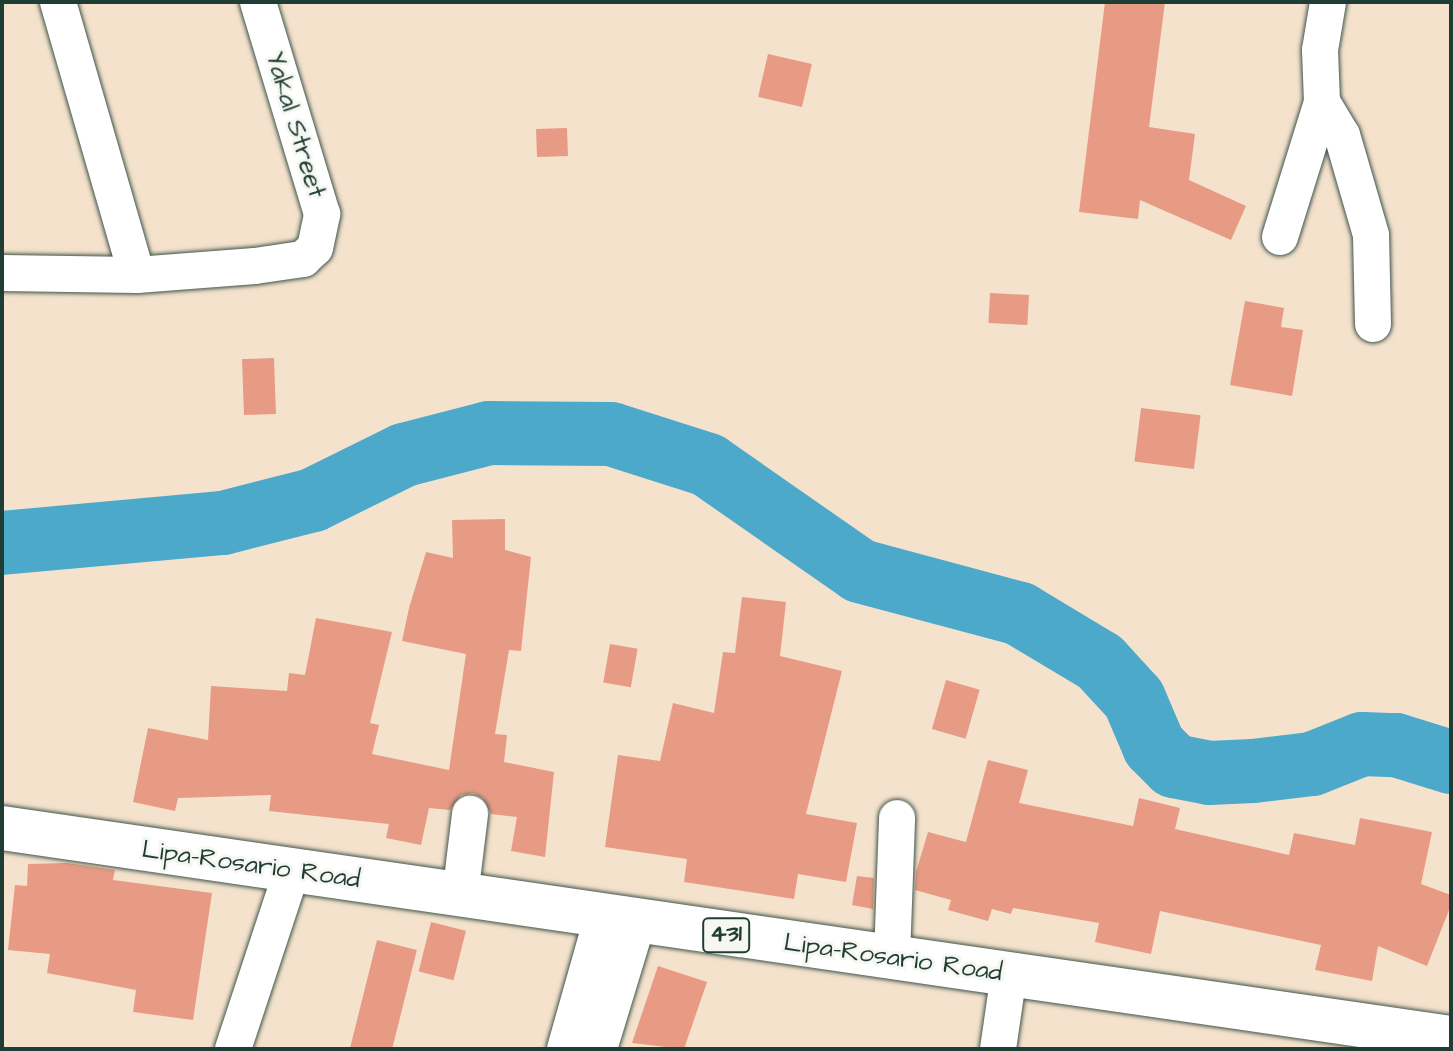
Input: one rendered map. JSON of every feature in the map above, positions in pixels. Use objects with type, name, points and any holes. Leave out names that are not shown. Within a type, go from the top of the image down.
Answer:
[{"type":"main road","name":"Lipa-Rosario Road","points":[[2,828],[619,921],[1009,974],[1336,1035],[1391,1039],[1451,1038]]},
{"type":"street","points":[[2,273],[137,275],[58,2]]},
{"type":"street","name":"Yakal Street","points":[[137,275],[288,263],[315,248],[322,214],[258,2]]},
{"type":"street","points":[[1280,237],[1322,102],[1320,50],[1328,2]]},
{"type":"street","points":[[1322,102],[1342,135],[1371,235],[1373,324]]},
{"type":"street","points":[[460,896],[470,814]]},
{"type":"street","points":[[892,957],[897,818]]},
{"type":"street","points":[[233,1049],[292,871]]},
{"type":"street","points":[[565,1049],[619,921]]},
{"type":"street","points":[[599,1049],[619,921]]},
{"type":"street","points":[[998,1049],[1009,974]]},
{"type":"building","points":[[1105,2],[1165,2],[1149,127],[1195,134],[1189,180],[1246,206],[1231,240],[1140,200],[1138,219],[1079,212]]},
{"type":"building","points":[[768,54],[812,64],[802,107],[758,97]]},
{"type":"building","points":[[567,128],[568,156],[537,157],[536,129]]},
{"type":"building","points":[[990,293],[1029,295],[1027,325],[988,323]]},
{"type":"building","points":[[1245,301],[1284,308],[1281,327],[1303,330],[1292,396],[1230,385]]},
{"type":"building","points":[[274,358],[276,414],[244,415],[242,359]]},
{"type":"building","points":[[1141,408],[1201,415],[1194,469],[1134,462]]},
{"type":"building","points":[[505,519],[505,550],[531,557],[521,651],[509,650],[495,734],[507,735],[504,762],[554,772],[545,857],[511,851],[517,817],[491,814],[483,798],[473,793],[461,795],[450,810],[429,808],[421,845],[386,838],[389,824],[269,811],[271,795],[178,798],[175,811],[133,802],[148,728],[208,740],[211,686],[287,691],[289,673],[305,675],[316,618],[392,632],[370,723],[379,725],[372,754],[449,770],[466,654],[402,641],[409,608],[426,552],[453,558],[452,520]]},
{"type":"building","points":[[742,597],[786,602],[780,656],[842,671],[806,814],[857,823],[846,882],[798,874],[794,899],[684,882],[687,859],[605,847],[618,755],[660,761],[673,703],[714,713],[723,652],[735,653]]},
{"type":"building","points":[[610,644],[638,649],[631,687],[603,682]]},
{"type":"building","points":[[946,680],[980,690],[966,739],[932,729]]},
{"type":"building","points":[[988,760],[1028,770],[1019,803],[1133,826],[1139,798],[1180,808],[1175,829],[1289,855],[1294,833],[1355,845],[1360,818],[1432,832],[1421,884],[1451,895],[1451,905],[1427,966],[1378,946],[1372,981],[1315,970],[1321,945],[1160,911],[1151,954],[1095,942],[1099,923],[1013,908],[1011,914],[992,909],[988,921],[948,910],[951,900],[915,890],[916,872],[928,832],[966,842]]},
{"type":"building","points":[[67,863],[115,870],[113,880],[212,893],[193,1020],[133,1012],[136,990],[47,973],[50,954],[8,950],[15,885],[27,886],[28,864]]},
{"type":"building","points":[[857,876],[874,878],[873,909],[852,905]]},
{"type":"building","points":[[431,922],[466,931],[454,980],[419,971]]},
{"type":"building","points":[[377,940],[417,950],[392,1049],[350,1049]]},
{"type":"building","points":[[658,966],[707,982],[684,1049],[632,1043]]},
{"type":"waterway","points":[[2,543],[223,523],[313,500],[404,455],[489,433],[611,434],[708,465],[860,571],[1020,614],[1100,662],[1134,699],[1154,746],[1174,766],[1209,773],[1253,771],[1312,764],[1362,744],[1396,745],[1451,762]]}]
